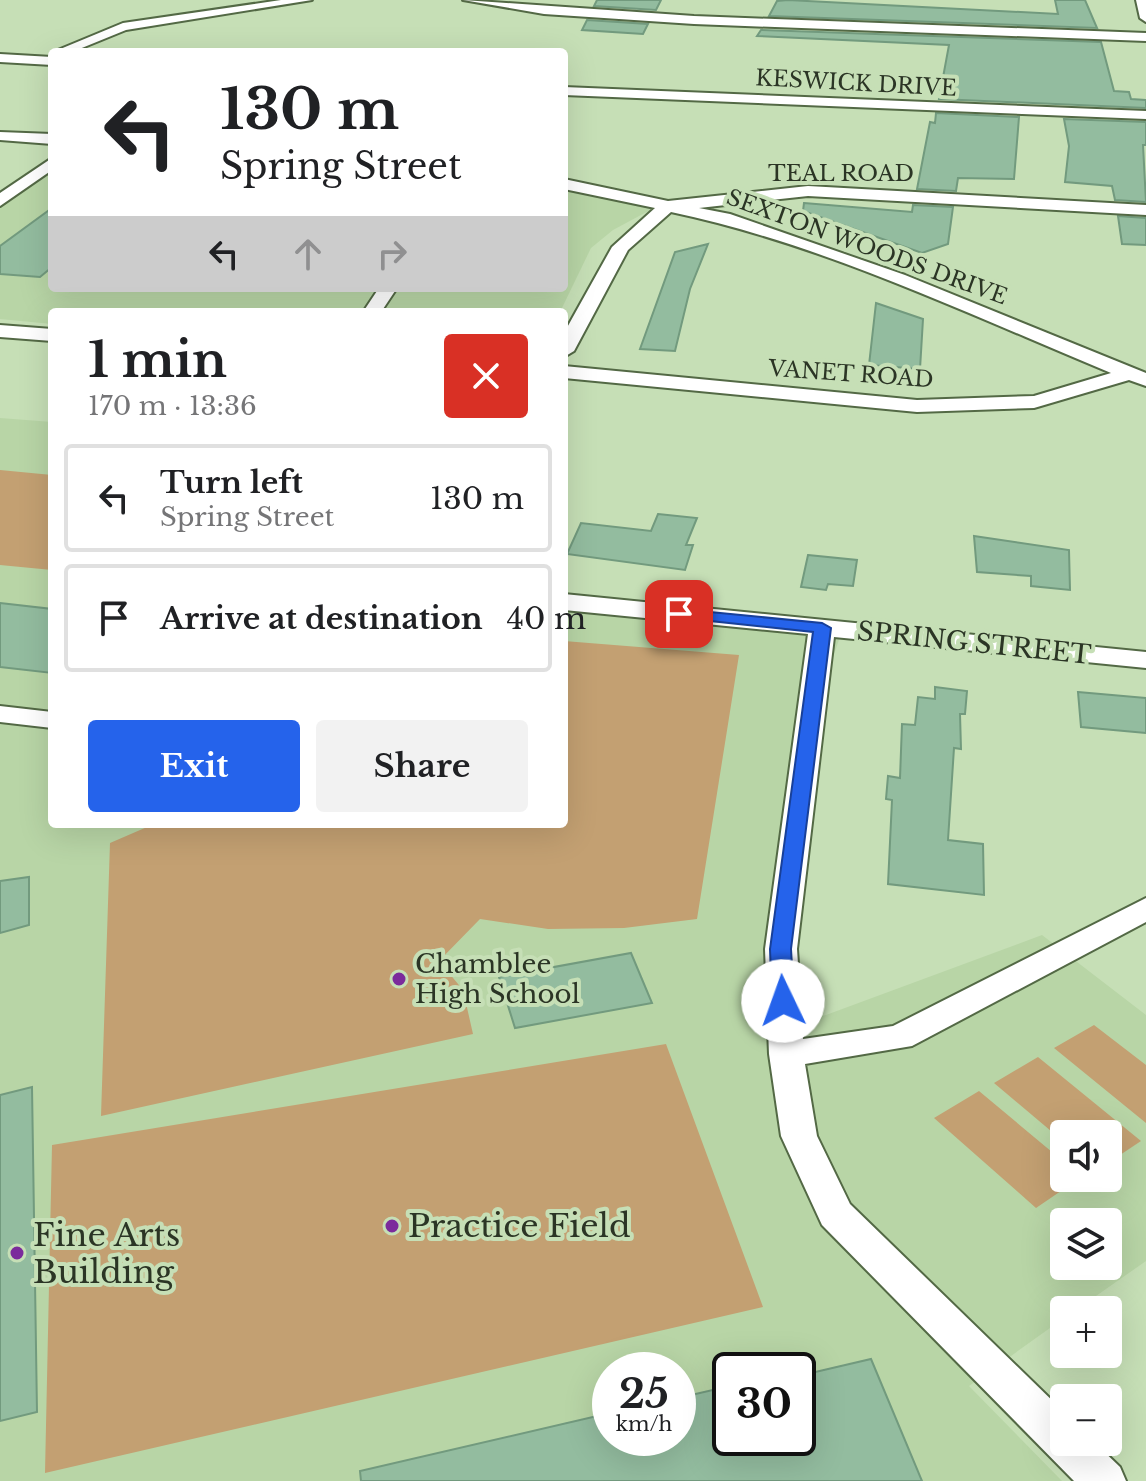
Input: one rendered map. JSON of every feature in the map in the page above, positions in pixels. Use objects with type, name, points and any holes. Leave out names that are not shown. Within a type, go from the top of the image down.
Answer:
[{"type":"street","points":[[70,48],[123,27],[306,0]]},
{"type":"street","points":[[469,0],[544,10],[694,20],[1146,37]]},
{"type":"street","points":[[1142,0],[1146,18]]},
{"type":"street","points":[[0,58],[48,59]]},
{"type":"street","name":"KESWICK DRIVE","points":[[568,91],[1146,115]]},
{"type":"street","points":[[0,136],[48,139]]},
{"type":"street","points":[[0,201],[48,166]]},
{"type":"street","name":"SEXTON WOODS DRIVE","points":[[568,185],[724,218],[899,279],[1138,377]]},
{"type":"street","name":"TEAL ROAD","points":[[668,206],[808,191],[1146,210]]},
{"type":"street","points":[[568,344],[621,247],[668,206]]},
{"type":"street","points":[[0,331],[48,335]]},
{"type":"street","name":"VANET ROAD","points":[[568,372],[917,406],[1034,402],[1138,377]]},
{"type":"street","name":"SPRING STREET","points":[[568,602],[1146,660]]},
{"type":"street","points":[[822,628],[781,949],[786,1054],[799,1136],[836,1214],[1050,1428]]},
{"type":"street","points":[[0,714],[48,720]]},
{"type":"street","points":[[786,1054],[900,1037],[1146,909]]},
{"type":"street","points":[[1078,1456],[1104,1481]]},
{"type":"shaded area","points":[[48,175],[48,292],[568,292],[568,190],[654,208],[613,230],[591,248],[562,308],[48,308],[48,324],[0,319],[0,207]]},
{"type":"shaded area","name":"Chamblee High School","points":[[0,418],[48,422],[48,828],[568,828],[568,610],[841,634],[818,701],[792,943],[803,1019],[826,1015],[1042,935],[1146,1015],[1146,1261],[1122,1278],[1122,1208],[1050,1208],[1050,1280],[1119,1280],[1096,1296],[1050,1296],[1050,1328],[969,1386],[1062,1481],[0,1481]]},
{"type":"shaded area","points":[[0,470],[48,475],[48,570],[0,565]]},
{"type":"shaded area","points":[[568,641],[739,655],[697,919],[624,928],[548,929],[480,919],[439,961],[463,990],[473,1034],[101,1116],[110,843],[145,828],[568,828]]},
{"type":"shaded area","points":[[1094,1025],[1146,1065],[1146,1123],[1054,1048]]},
{"type":"shaded area","name":"Practice Field","points":[[666,1044],[763,1307],[45,1473],[52,1145]]},
{"type":"shaded area","points":[[1038,1057],[1115,1120],[1050,1120],[1050,1130],[994,1083]]},
{"type":"shaded area","points":[[979,1091],[1050,1150],[1050,1192],[1059,1192],[1036,1208],[934,1118]]},
{"type":"shaded area","points":[[1122,1126],[1141,1141],[1122,1154]]},
{"type":"building","points":[[597,0],[661,0],[656,10],[594,6]]},
{"type":"building","points":[[1055,0],[1085,0],[1097,28],[769,16],[777,1],[1058,14]]},
{"type":"building","points":[[587,20],[648,24],[643,34],[582,30]]},
{"type":"building","points":[[761,30],[1101,42],[1114,91],[1129,92],[1131,99],[1146,100],[1146,108],[939,99],[949,45],[757,36]]},
{"type":"building","points":[[936,113],[1019,117],[1014,179],[958,178],[956,191],[917,189],[930,122],[935,123]]},
{"type":"building","points":[[1064,119],[1146,122],[1146,145],[1143,145],[1146,202],[1115,200],[1112,186],[1065,182],[1069,146]]},
{"type":"building","points":[[804,203],[912,212],[913,205],[953,207],[948,244],[922,253],[803,211]]},
{"type":"building","points":[[48,211],[48,270],[40,277],[0,274],[0,246]]},
{"type":"building","points":[[1118,216],[1146,218],[1146,245],[1122,244]]},
{"type":"building","points":[[708,244],[690,289],[675,351],[640,349],[675,252]]},
{"type":"building","points":[[876,303],[923,319],[920,369],[869,365]]},
{"type":"building","points":[[658,514],[697,518],[686,545],[693,545],[685,570],[568,554],[581,523],[651,531]]},
{"type":"building","points":[[974,536],[1069,550],[1070,590],[1031,586],[1031,576],[977,572]]},
{"type":"building","points":[[808,555],[857,560],[853,586],[828,584],[826,590],[801,587]]},
{"type":"building","points":[[0,603],[48,609],[48,673],[0,667]]},
{"type":"building","points":[[935,687],[967,691],[965,714],[960,714],[961,749],[954,748],[948,840],[983,844],[984,895],[888,884],[892,800],[886,799],[888,776],[900,778],[902,724],[915,725],[918,697],[935,699]]},
{"type":"building","points":[[1078,692],[1146,698],[1146,733],[1081,727]]},
{"type":"building","points":[[29,877],[29,925],[0,933],[0,881]]},
{"type":"building","points":[[631,953],[652,1003],[515,1028],[499,977]]},
{"type":"building","name":"Fine Arts Building","points":[[32,1087],[37,1412],[0,1421],[0,1095]]},
{"type":"building","points":[[871,1359],[922,1481],[361,1481],[360,1471],[592,1417],[592,1456],[696,1456],[696,1394],[712,1390],[712,1456],[816,1456],[816,1372]]},
{"type":"place","name":"Chamblee High School","points":[[399,979]]},
{"type":"place","name":"Practice Field","points":[[392,1226]]},
{"type":"place","name":"Fine Arts Building","points":[[17,1253]]},
{"type":"route","points":[[679,614],[822,628],[781,949],[783,1001]]}]
